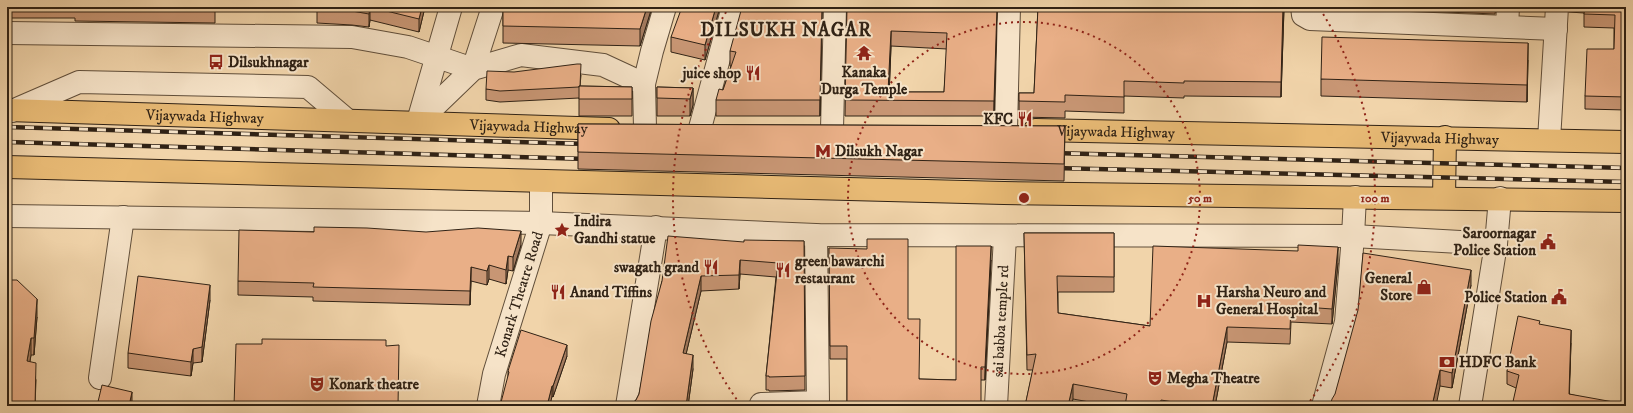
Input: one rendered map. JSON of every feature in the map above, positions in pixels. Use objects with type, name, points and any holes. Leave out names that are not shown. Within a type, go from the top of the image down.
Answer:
[{"type":"highway","name":"Vijaywada Highway","points":[[10,110],[418,122],[594,129],[723,128]]},
{"type":"highway","points":[[809,129],[840,129]]},
{"type":"highway","name":"Vijaywada Highway","points":[[998,129],[1445,137],[1626,142]]},
{"type":"highway","points":[[1444,198],[1445,137]]},
{"type":"highway","points":[[7,167],[988,192],[1500,198],[1626,201]]},
{"type":"street","points":[[418,122],[452,7]]},
{"type":"street","points":[[473,69],[493,7]]},
{"type":"street","points":[[645,128],[644,84],[665,7]]},
{"type":"street","points":[[684,128],[733,7]]},
{"type":"street","points":[[835,7],[840,129]]},
{"type":"street","points":[[998,129],[1009,7]]},
{"type":"street","points":[[1302,7],[1303,15],[1310,19],[1507,17],[1556,29]]},
{"type":"street","points":[[1549,140],[1557,7]]},
{"type":"street","points":[[7,32],[352,37],[408,47],[473,69]]},
{"type":"street","points":[[418,122],[473,69],[521,55],[604,65],[644,84]]},
{"type":"street","points":[[10,110],[79,82],[308,87],[347,120]]},
{"type":"street","name":"Konark Theatre Road","points":[[488,406],[494,374],[541,223],[541,181]]},
{"type":"street","points":[[1324,406],[1346,322],[1355,197]]},
{"type":"street","points":[[1470,406],[1496,244],[1500,198]]},
{"type":"street","points":[[7,216],[541,223],[816,235],[1353,236],[1496,244]]},
{"type":"street","points":[[100,378],[123,217]]},
{"type":"street","points":[[627,406],[656,227]]},
{"type":"street","points":[[761,406],[761,404],[818,402],[816,235]]},
{"type":"street","name":"sai babba temple rd","points":[[996,406],[1005,236]]},
{"type":"building","points":[[215,7],[215,9],[75,8]]},
{"type":"building","points":[[317,7],[370,7],[369,14],[352,11],[317,10]]},
{"type":"building","points":[[370,7],[422,7],[419,19]]},
{"type":"building","points":[[503,7],[647,7],[640,29],[503,26]]},
{"type":"building","points":[[682,7],[716,7],[705,45],[671,37]]},
{"type":"building","points":[[742,7],[822,7],[820,100],[716,100],[719,89],[723,90],[736,52],[730,51]]},
{"type":"building","points":[[847,7],[997,7],[994,101],[845,100]],"holes":[[[891,31],[947,33],[944,92],[888,92]]]},
{"type":"building","points":[[1038,7],[1283,7],[1281,82],[1184,81],[1184,83],[1124,81],[1124,97],[1065,95],[1065,102],[1019,101],[1019,93],[1034,93]]},
{"type":"building","points":[[1585,7],[1626,7],[1626,97],[1585,96],[1587,49],[1614,49],[1615,15],[1584,14]]},
{"type":"building","points":[[1322,37],[1528,43],[1527,85],[1321,79]]},
{"type":"building","points":[[581,64],[579,87],[500,91],[486,89],[487,71],[514,72]]},
{"type":"building","points":[[579,86],[632,87],[632,99],[579,99]]},
{"type":"building","points":[[657,87],[693,88],[690,99],[657,98]]},
{"type":"building","points":[[578,124],[1065,126],[1064,164],[578,152]]},
{"type":"building","points":[[314,227],[367,228],[426,232],[478,228],[521,231],[513,257],[508,256],[506,270],[489,265],[487,271],[471,267],[470,291],[313,287],[314,283],[238,281],[239,230],[314,232]]},
{"type":"building","points":[[1024,233],[1114,233],[1114,277],[1057,276],[1058,313],[1150,326],[1153,246],[1298,251],[1298,245],[1338,247],[1332,309],[1291,306],[1290,329],[1227,327],[1212,406],[1197,406],[1161,400],[1160,406],[1125,406],[1127,394],[1073,384],[1068,406],[1025,406],[1036,354],[1027,355]]},
{"type":"building","points":[[668,236],[744,242],[744,240],[804,241],[805,376],[766,376],[778,263],[740,260],[739,275],[701,276],[683,353],[693,355],[686,406],[630,405],[636,400],[639,394],[651,321],[662,281]]},
{"type":"building","points":[[867,239],[908,239],[908,319],[920,319],[919,379],[956,380],[956,246],[991,246],[985,367],[981,367],[981,406],[814,406],[847,405],[847,346],[830,346],[829,248],[867,249]]},
{"type":"building","points":[[1363,253],[1471,270],[1452,373],[1440,370],[1432,406],[1330,406],[1335,394],[1358,310]]},
{"type":"building","points":[[138,276],[210,285],[202,347],[193,349],[191,362],[128,353]]},
{"type":"building","points":[[7,280],[17,280],[37,299],[34,338],[31,338],[27,361],[36,363],[35,406],[7,406]]},
{"type":"building","points":[[1518,316],[1540,321],[1539,324],[1571,330],[1569,394],[1619,403],[1618,406],[1512,406],[1519,375],[1507,371]]},
{"type":"building","points":[[521,330],[567,345],[552,386],[547,406],[500,406],[508,371]]},
{"type":"building","name":"Konark theatre","points":[[262,339],[386,340],[386,346],[399,345],[398,406],[234,406],[236,344],[262,344]]},
{"type":"building","points":[[102,385],[132,392],[129,406],[97,406]]},
{"type":"building","points":[[806,402],[806,406],[770,406],[770,403]]},
{"type":"railway","points":[[7,127],[589,144]]},
{"type":"railway","points":[[7,142],[588,159]]},
{"type":"railway","points":[[1053,153],[1626,168]]},
{"type":"railway","points":[[1054,168],[1626,182]]},
{"type":"place","name":"Kanaka Durga Temple","points":[[864,53]]},
{"type":"place","name":"Dilsukhnagar","points":[[216,62]]},
{"type":"place","name":"juice shop","points":[[753,73]]},
{"type":"place","name":"KFC","points":[[1025,119]]},
{"type":"place","name":"Dilsukh Nagar","points":[[823,151]]},
{"type":"place","name":"Indira Gandhi statue","points":[[562,230]]},
{"type":"place","name":"Saroornagar Police Station","points":[[1548,242]]},
{"type":"place","name":"swagath grand","points":[[711,267]]},
{"type":"place","name":"green bawarchi restaurant","points":[[783,270]]},
{"type":"place","name":"General Store","points":[[1424,287]]},
{"type":"place","name":"Anand Tiffins","points":[[558,292]]},
{"type":"place","name":"Police Station","points":[[1559,297]]},
{"type":"place","name":"Harsha Neuro and General Hospital","points":[[1204,301]]},
{"type":"place","name":"HDFC Bank","points":[[1447,362]]},
{"type":"place","name":"Megha Theatre","points":[[1155,378]]},
{"type":"place","name":"Konark theatre","points":[[317,384]]},
{"type":"district","name":"DILSUKH NAGAR","points":[[786,29]]}]
